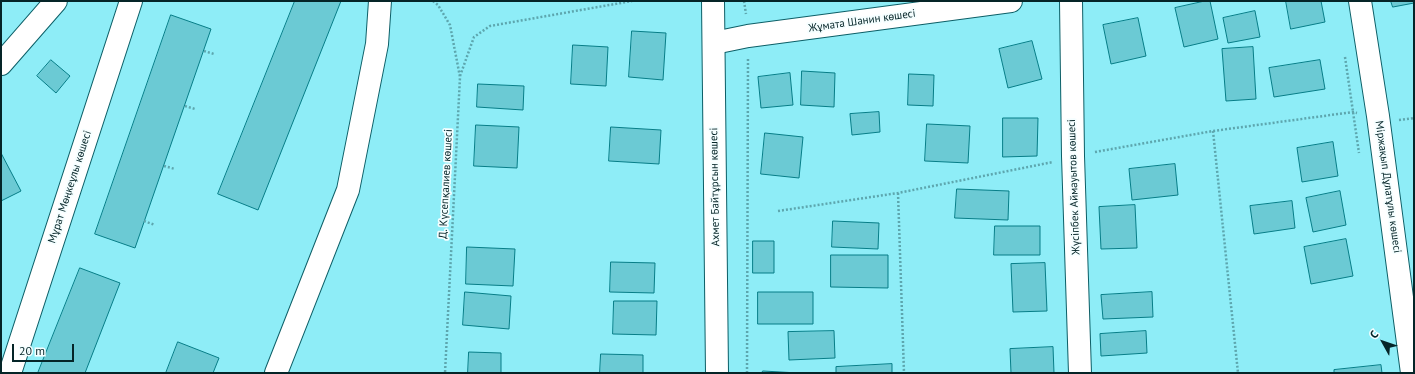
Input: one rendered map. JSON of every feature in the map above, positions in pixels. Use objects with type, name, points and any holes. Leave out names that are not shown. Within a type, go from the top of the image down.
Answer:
[{"type":"street","points":[[1,64],[56,1]]},
{"type":"street","name":"Мұрат Мөңкеұлы көшесі","points":[[10,373],[131,1]]},
{"type":"street","points":[[276,373],[348,190],[377,44],[380,1]]},
{"type":"street","name":"Ахмет Байтұрсын көшесі","points":[[713,1],[717,373]]},
{"type":"street","name":"Жұмата Шанин көшесі","points":[[714,42],[748,36],[1011,1]]},
{"type":"street","name":"Жүсіпбек Аймауытов көшесі","points":[[1071,1],[1072,156],[1080,373]]},
{"type":"street","name":"Міржақып Дұлатұлы көшесі","points":[[1360,1],[1378,116],[1412,373]]},
{"type":"path","name":"Д. Күсепқалиев көшесі","points":[[433,1],[438,5],[450,26],[460,77],[445,373]]},
{"type":"path","points":[[460,77],[474,37],[490,26],[632,1]]},
{"type":"path","points":[[744,1],[748,36],[747,373]]},
{"type":"path","points":[[204,51],[214,54]]},
{"type":"path","points":[[184,106],[195,109]]},
{"type":"path","points":[[778,211],[898,194],[1057,161],[1072,156],[1213,131],[1353,112],[1395,120],[1414,118]]},
{"type":"path","points":[[1213,131],[1238,373]]},
{"type":"path","points":[[164,166],[175,169]]},
{"type":"path","points":[[898,194],[904,373]]},
{"type":"path","points":[[144,221],[155,225]]},
{"type":"building","points":[[295,1],[341,1],[258,210],[218,194]]},
{"type":"building","points":[[1210,1],[1218,39],[1184,47],[1175,8]]},
{"type":"building","points":[[1286,1],[1321,1],[1325,22],[1291,29]]},
{"type":"building","points":[[1391,1],[1414,1],[1414,3],[1393,7]]},
{"type":"building","points":[[1255,11],[1260,37],[1228,43],[1223,18]]},
{"type":"building","points":[[171,15],[211,29],[135,248],[95,234]]},
{"type":"building","points":[[1138,18],[1146,56],[1111,64],[1103,25]]},
{"type":"building","points":[[632,31],[666,33],[663,80],[629,77]]},
{"type":"building","points":[[1032,41],[1042,79],[1008,88],[999,49]]},
{"type":"building","points":[[573,45],[608,47],[606,86],[571,84]]},
{"type":"building","points":[[1253,47],[1256,99],[1226,101],[1222,49]]},
{"type":"building","points":[[51,60],[70,76],[56,93],[37,76]]},
{"type":"building","points":[[1320,60],[1325,89],[1274,97],[1269,68]]},
{"type":"building","points":[[802,71],[835,73],[834,107],[801,105]]},
{"type":"building","points":[[790,73],[793,105],[761,108],[758,77]]},
{"type":"building","points":[[909,74],[934,75],[933,106],[908,105]]},
{"type":"building","points":[[478,84],[524,86],[523,110],[477,107]]},
{"type":"building","points":[[879,112],[880,132],[852,135],[850,114]]},
{"type":"building","points":[[1003,118],[1038,118],[1037,156],[1003,157]]},
{"type":"building","points":[[927,124],[970,126],[968,163],[925,161]]},
{"type":"building","points":[[476,125],[519,127],[517,168],[474,166]]},
{"type":"building","points":[[611,127],[661,130],[659,164],[609,161]]},
{"type":"building","points":[[765,133],[803,137],[799,178],[761,174]]},
{"type":"building","points":[[1333,142],[1338,176],[1302,182],[1297,148]]},
{"type":"building","points":[[1,153],[21,191],[1,201]]},
{"type":"building","points":[[1175,164],[1178,195],[1132,200],[1129,169]]},
{"type":"building","points":[[957,189],[1009,191],[1008,220],[955,218]]},
{"type":"building","points":[[1340,191],[1346,225],[1313,232],[1306,198]]},
{"type":"building","points":[[1292,201],[1295,228],[1254,234],[1250,206]]},
{"type":"building","points":[[1135,205],[1137,248],[1101,249],[1099,207]]},
{"type":"building","points":[[833,221],[879,223],[878,249],[832,247]]},
{"type":"building","points":[[995,226],[1040,226],[1040,255],[994,255]]},
{"type":"building","points":[[1346,239],[1353,276],[1311,284],[1304,247]]},
{"type":"building","points":[[753,241],[774,241],[774,273],[753,273]]},
{"type":"building","points":[[467,247],[515,249],[513,286],[466,284]]},
{"type":"building","points":[[831,255],[888,255],[888,288],[831,287]]},
{"type":"building","points":[[611,262],[655,263],[654,293],[610,292]]},
{"type":"building","points":[[1045,263],[1047,311],[1013,312],[1011,264]]},
{"type":"building","points":[[80,268],[120,283],[85,373],[38,373]]},
{"type":"building","points":[[465,292],[511,296],[509,329],[463,325]]},
{"type":"building","points":[[758,292],[813,292],[813,324],[758,324]]},
{"type":"building","points":[[1152,292],[1153,317],[1103,319],[1101,295]]},
{"type":"building","points":[[614,301],[657,301],[656,335],[613,334]]},
{"type":"building","points":[[834,331],[835,358],[789,360],[788,332]]},
{"type":"building","points":[[1146,331],[1147,353],[1101,356],[1100,334]]},
{"type":"building","points":[[178,342],[219,358],[213,373],[166,373]]},
{"type":"building","points":[[1053,347],[1054,373],[1011,373],[1010,349]]},
{"type":"building","points":[[469,352],[501,353],[501,373],[468,373]]},
{"type":"building","points":[[601,354],[643,355],[643,373],[600,373]]},
{"type":"building","points":[[892,364],[892,373],[836,373],[836,367]]},
{"type":"building","points":[[1381,365],[1382,373],[1334,373],[1334,370]]},
{"type":"building","points":[[763,371],[798,373],[762,373]]}]
